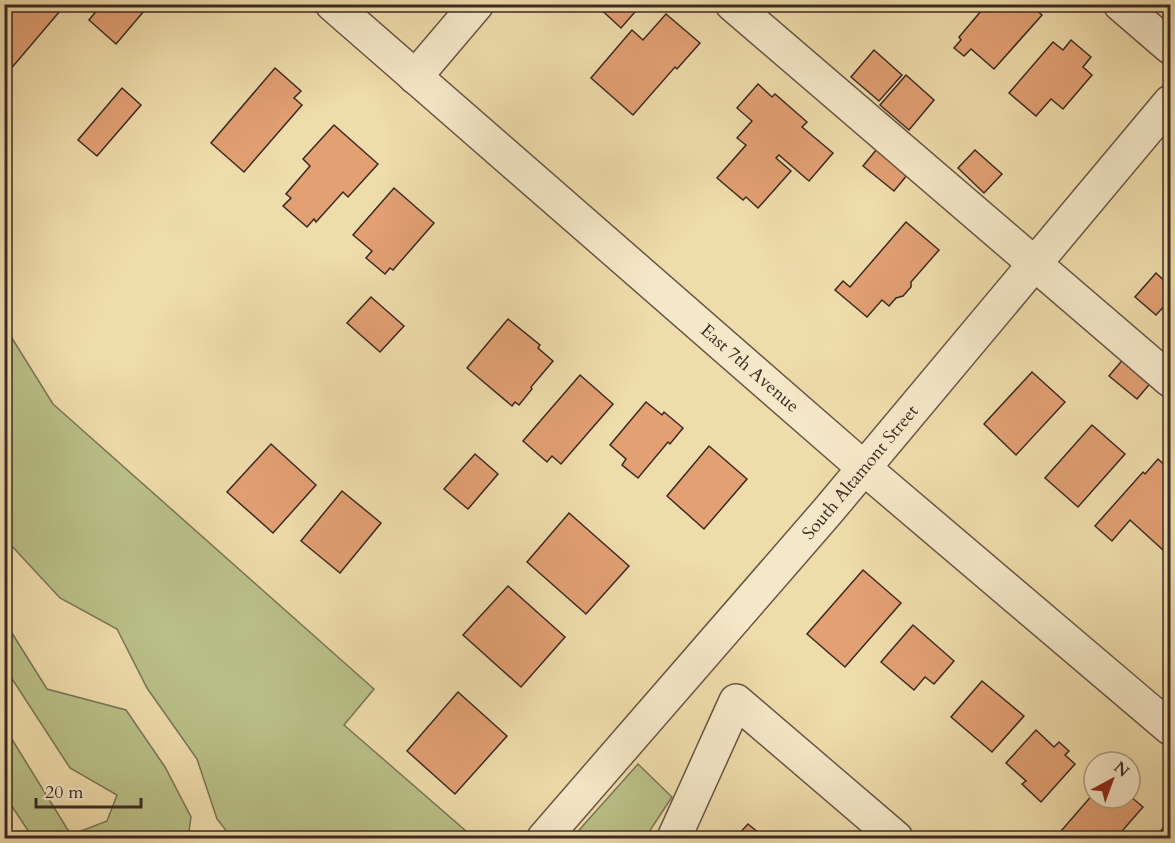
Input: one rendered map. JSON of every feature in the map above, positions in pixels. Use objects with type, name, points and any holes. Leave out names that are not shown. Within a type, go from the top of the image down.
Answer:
[{"type":"street","name":"East 7th Avenue","points":[[332,4],[864,468],[1170,728]]},
{"type":"street","points":[[415,77],[477,4]]},
{"type":"street","points":[[732,4],[1170,380]]},
{"type":"street","points":[[1120,4],[1170,47]]},
{"type":"street","name":"South Altamont Street","points":[[544,838],[864,468],[1170,102]]},
{"type":"street","points":[[674,838],[736,701],[896,838]]},
{"type":"green space","points":[[5,327],[53,404],[374,689],[344,725],[474,838],[232,838],[217,819],[197,759],[147,688],[117,629],[60,598],[10,544],[4,525]]},
{"type":"green space","points":[[5,622],[47,689],[126,710],[165,767],[191,817],[188,838],[33,838],[5,796],[5,728],[71,835],[107,821],[117,795],[70,768],[5,668]]},
{"type":"green space","points":[[638,764],[672,797],[645,838],[572,838]]},
{"type":"building","points":[[4,4],[66,4],[9,71],[4,67]]},
{"type":"building","points":[[102,4],[150,4],[116,44],[89,20]]},
{"type":"building","points":[[595,4],[642,4],[621,28]]},
{"type":"building","points":[[987,4],[1030,4],[1042,15],[994,69],[971,49],[964,56],[954,48],[961,40],[959,37]]},
{"type":"building","points":[[666,14],[700,43],[677,69],[675,67],[633,115],[591,78],[632,30],[643,40]]},
{"type":"building","points":[[1071,40],[1091,57],[1083,67],[1092,75],[1063,109],[1051,99],[1036,116],[1009,93],[1053,42],[1063,50]]},
{"type":"building","points":[[874,50],[902,75],[879,101],[851,77]]},
{"type":"building","points":[[275,68],[301,91],[294,98],[302,105],[244,172],[211,143]]},
{"type":"building","points":[[906,75],[934,100],[909,130],[880,105]]},
{"type":"building","points":[[758,84],[772,97],[775,94],[807,122],[802,127],[833,153],[809,181],[779,155],[776,158],[791,171],[758,208],[746,197],[743,200],[717,178],[746,145],[737,138],[752,121],[737,108]]},
{"type":"building","points":[[122,88],[141,105],[97,156],[78,140]]},
{"type":"building","points":[[334,125],[378,164],[348,197],[343,192],[316,222],[314,219],[307,227],[283,206],[291,198],[286,194],[310,166],[303,159]]},
{"type":"building","points":[[881,144],[912,169],[894,191],[863,166]]},
{"type":"building","points":[[975,150],[1002,174],[984,193],[958,168]]},
{"type":"building","points":[[394,188],[434,223],[393,270],[390,268],[385,274],[366,258],[372,251],[353,235]]},
{"type":"building","points":[[906,222],[939,250],[911,282],[911,287],[903,296],[896,298],[889,306],[882,300],[867,317],[835,290],[843,281],[850,287]]},
{"type":"building","points":[[1156,273],[1170,286],[1170,300],[1156,315],[1135,297]]},
{"type":"building","points":[[371,297],[404,326],[380,352],[347,323]]},
{"type":"building","points":[[508,319],[540,345],[538,348],[553,361],[519,405],[515,402],[512,406],[467,368]]},
{"type":"building","points":[[1131,350],[1159,373],[1137,399],[1109,376]]},
{"type":"building","points":[[1032,372],[1065,402],[1016,455],[984,424]]},
{"type":"building","points":[[580,375],[613,404],[561,464],[552,456],[547,462],[523,441]]},
{"type":"building","points":[[646,402],[662,415],[664,412],[683,428],[638,478],[622,465],[626,459],[610,445]]},
{"type":"building","points":[[1092,425],[1125,454],[1078,507],[1045,478]]},
{"type":"building","points":[[271,444],[316,485],[273,533],[227,492]]},
{"type":"building","points":[[709,446],[747,479],[704,529],[667,496]]},
{"type":"building","points":[[475,454],[498,474],[468,509],[444,489]]},
{"type":"building","points":[[1158,459],[1170,470],[1170,542],[1163,550],[1130,520],[1112,541],[1095,526],[1143,472],[1145,474]]},
{"type":"building","points":[[342,491],[381,523],[340,573],[301,541]]},
{"type":"building","points":[[569,513],[629,566],[586,614],[527,562]]},
{"type":"building","points":[[863,570],[901,603],[845,667],[807,634]]},
{"type":"building","points":[[508,586],[565,637],[521,687],[463,635]]},
{"type":"building","points":[[913,625],[954,661],[934,684],[925,677],[914,690],[881,662]]},
{"type":"building","points":[[982,681],[1024,716],[992,752],[951,717]]},
{"type":"building","points":[[458,692],[507,736],[455,794],[407,751]]},
{"type":"building","points":[[1036,730],[1054,747],[1059,742],[1069,751],[1065,755],[1075,764],[1041,802],[1022,784],[1026,781],[1006,763]]},
{"type":"building","points":[[1082,807],[1082,810],[1140,810],[1116,838],[1055,838]]},
{"type":"building","points":[[748,824],[765,838],[735,838]]},
{"type":"building","points":[[1164,827],[1170,832],[1170,838],[1154,838]]}]
